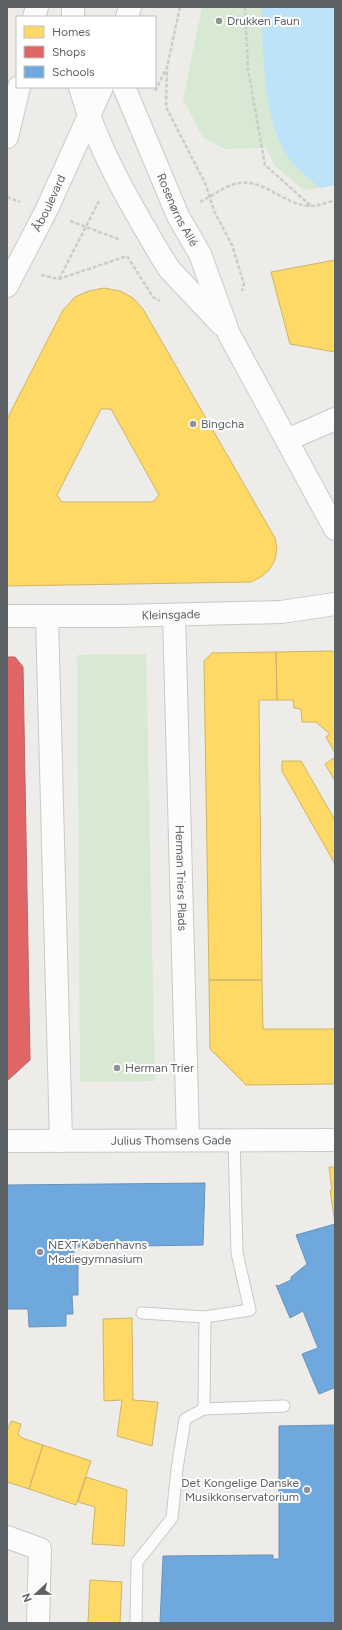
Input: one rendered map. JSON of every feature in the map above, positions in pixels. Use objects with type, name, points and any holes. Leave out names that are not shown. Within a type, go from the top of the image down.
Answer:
[{"type":"street","points":[[7,137],[18,88]]},
{"type":"street","name":"Rosenørns Allé","points":[[80,88],[89,119],[114,172],[170,270],[230,334]]},
{"type":"street","name":"Åboulevard","points":[[7,286],[46,211],[89,119],[102,88]]},
{"type":"street","name":"Rosenørns Allé","points":[[124,88],[178,216],[200,254],[230,334],[335,529]]},
{"type":"street","points":[[287,440],[335,419]]},
{"type":"street","name":"Kleinsgade","points":[[7,616],[174,615],[281,612],[335,604]]},
{"type":"street","name":"Herman Triers Plads","points":[[174,615],[188,1140]]},
{"type":"street","points":[[47,616],[61,1141]]},
{"type":"street","name":"Julius Thomsens Gade","points":[[7,1141],[335,1140]]},
{"type":"street","points":[[7,1537],[40,1549],[38,1623]]},
{"type":"lane","points":[[142,1313],[205,1317],[250,1310],[237,1253],[234,1140]]},
{"type":"lane","points":[[204,1409],[205,1317]]},
{"type":"lane","points":[[136,1623],[137,1562],[172,1518],[177,1469],[185,1418],[204,1409],[284,1406]]},
{"type":"path","points":[[180,7],[167,67],[166,107],[206,185],[210,197],[239,183],[256,184],[289,201],[312,206],[335,200]]},
{"type":"path","points":[[246,7],[248,69],[265,165],[312,206]]},
{"type":"path","points":[[59,279],[127,256]]},
{"type":"green space","points":[[202,7],[261,7],[266,90],[276,132],[284,150],[295,166],[320,188],[304,190],[275,166],[266,148],[225,149],[203,138],[183,99]]},
{"type":"green space","points":[[146,654],[155,1081],[80,1082],[77,655]]},
{"type":"water","points":[[261,7],[335,7],[335,185],[320,188],[301,172],[284,150],[276,132],[266,90]]},
{"type":"building: Homes","points":[[335,260],[335,352],[290,344],[271,272]]},
{"type":"building: Homes","points":[[104,288],[120,291],[133,298],[143,309],[275,538],[277,548],[275,560],[269,570],[261,577],[251,582],[7,586],[7,419],[63,310],[75,297],[89,291]],"holes":[[[101,409],[111,409],[159,495],[153,502],[62,502],[57,495]]]},
{"type":"building: Homes","points":[[332,651],[335,653],[335,753],[326,737],[330,734],[316,722],[302,722],[301,709],[294,708],[293,700],[277,700],[276,652]]},
{"type":"building: Homes","points":[[276,652],[277,700],[259,700],[262,980],[209,980],[204,661],[212,653]]},
{"type":"building: Homes","points":[[335,757],[335,781],[325,764]]},
{"type":"building: Homes","points":[[282,761],[301,761],[335,820],[335,864],[282,771]]},
{"type":"building: Homes","points":[[209,980],[262,980],[263,1029],[335,1029],[335,1084],[246,1085],[210,1049]]},
{"type":"building: Homes","points":[[329,1167],[335,1167],[335,1223],[330,1190],[332,1190]]},
{"type":"building: Homes","points":[[132,1318],[133,1400],[158,1402],[152,1446],[117,1436],[122,1400],[104,1401],[103,1319]]},
{"type":"building: Homes","points":[[11,1421],[21,1424],[18,1434],[22,1438],[43,1445],[29,1489],[7,1482],[7,1431]]},
{"type":"building: Homes","points":[[43,1445],[91,1461],[76,1505],[29,1489]]},
{"type":"building: Homes","points":[[86,1477],[127,1490],[124,1546],[92,1544],[95,1507],[78,1502]]},
{"type":"building: Homes","points":[[90,1580],[122,1582],[120,1623],[88,1623]]},
{"type":"building: Shops","points":[[7,657],[15,657],[23,667],[30,1060],[7,1081]]},
{"type":"building: Schools","name":"NEXT Københavns Mediegymnasium","points":[[205,1183],[203,1245],[74,1247],[74,1257],[78,1257],[78,1295],[72,1295],[73,1314],[66,1314],[66,1326],[29,1327],[28,1309],[7,1309],[7,1185]]},
{"type":"building: Schools","points":[[335,1224],[335,1390],[334,1388],[319,1394],[302,1354],[318,1348],[303,1311],[290,1318],[276,1285],[278,1286],[291,1280],[291,1277],[307,1264],[296,1235]]},
{"type":"building: Schools","name":"Det Kongelige Danske Musikkonservatorium","points":[[335,1425],[335,1623],[160,1623],[163,1556],[273,1555],[273,1559],[279,1559],[279,1426]]},
{"type":"place","name":"Drukken Faun","points":[[219,21]]},
{"type":"place","name":"Bingcha","points":[[193,424]]},
{"type":"place","name":"Herman Trier","points":[[117,1068]]},
{"type":"place","name":"NEXT Københavns Mediegymnasium","points":[[40,1252]]},
{"type":"place","name":"Det Kongelige Danske Musikkonservatorium","points":[[307,1490]]}]
